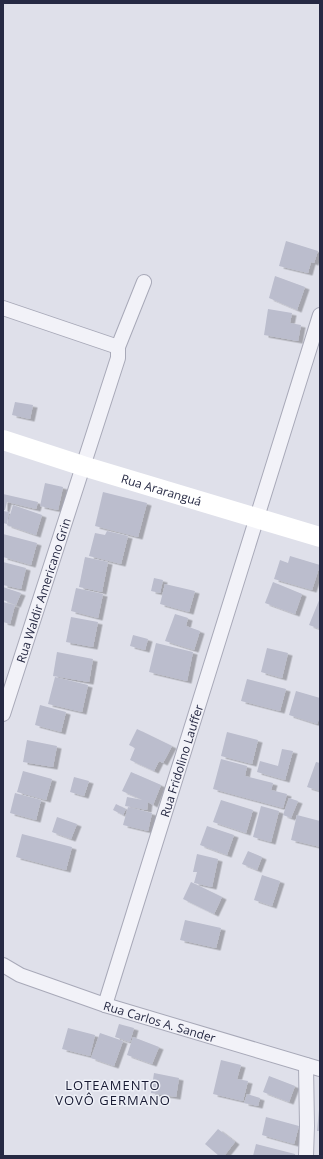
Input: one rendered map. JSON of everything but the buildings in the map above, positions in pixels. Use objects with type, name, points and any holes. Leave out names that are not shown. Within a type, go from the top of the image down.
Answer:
[{"type":"street","name":"Rua Waldir Americano Grin","points":[[3,714],[118,358],[118,347],[144,282]]},
{"type":"street","points":[[3,308],[118,347]]},
{"type":"street","name":"Rua Fridolino Lauffer","points":[[105,1005],[320,315]]},
{"type":"street","name":"Rua Araranguá","points":[[3,440],[83,466],[320,537]]},
{"type":"street","name":"Rua Carlos A. Sander","points":[[3,965],[20,975],[105,1005],[320,1069]]},
{"type":"street","points":[[306,1065],[306,1156]]},
{"type":"district","name":"LOTEAMENTO VOVÔ GERMANO","points":[[113,1092]]}]
